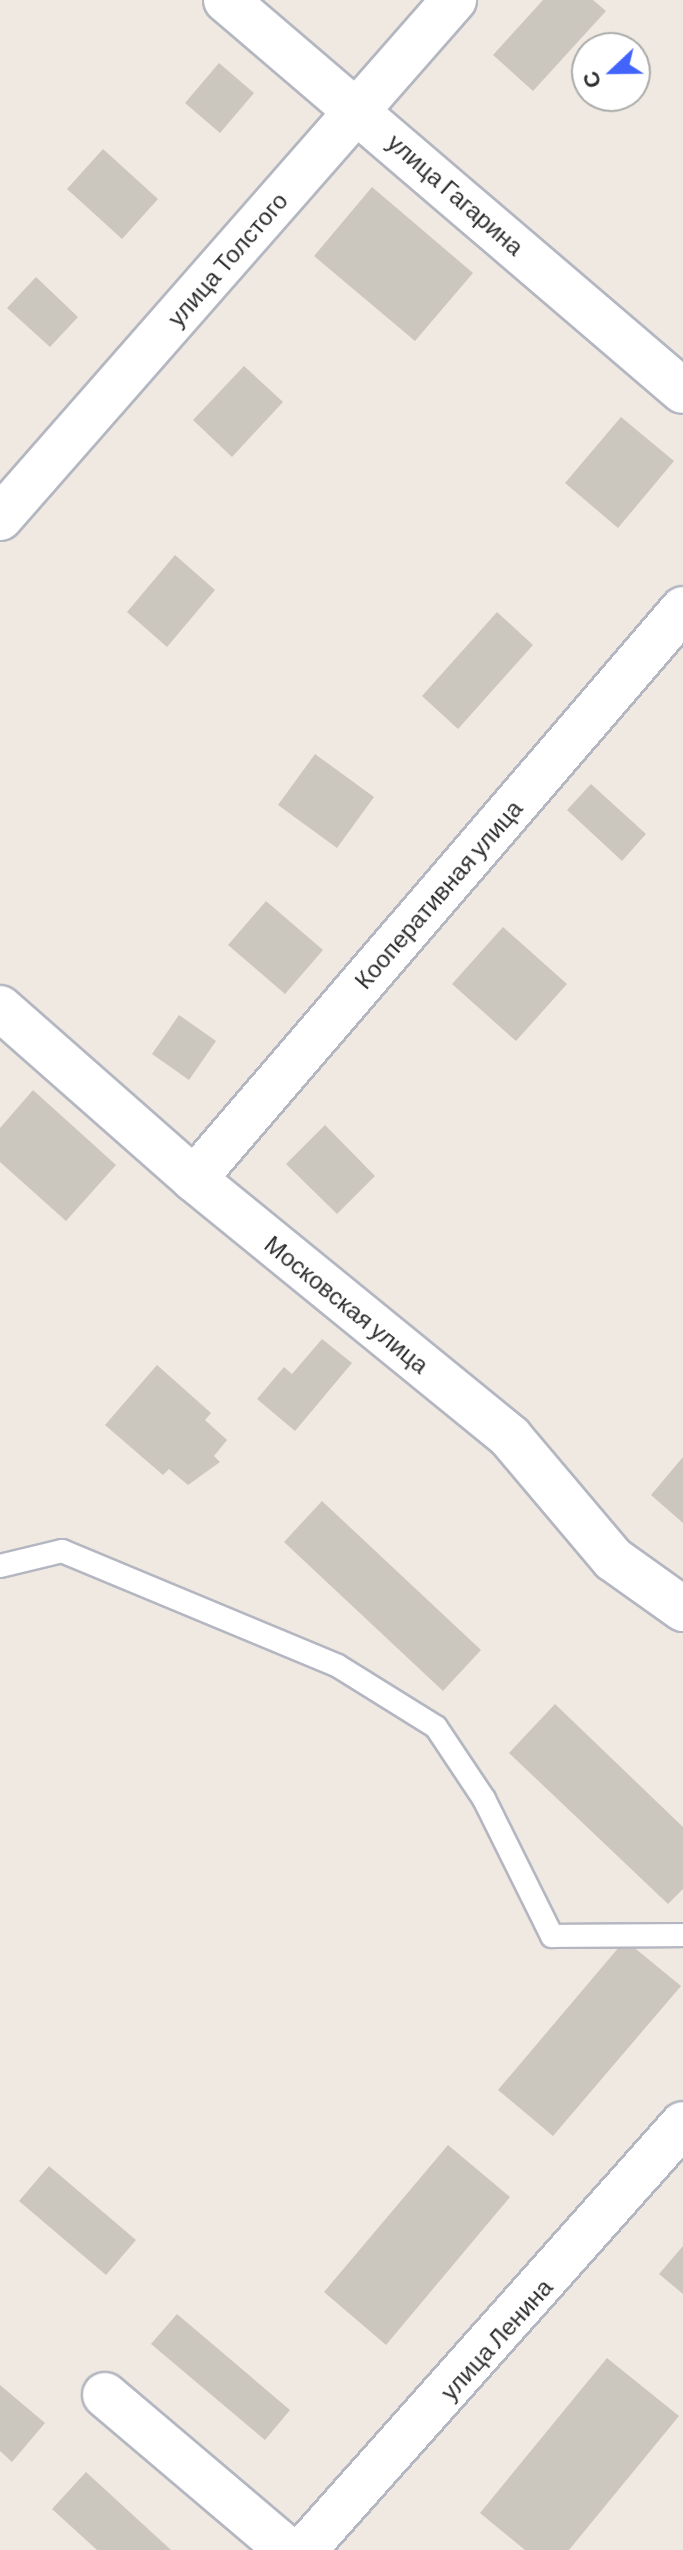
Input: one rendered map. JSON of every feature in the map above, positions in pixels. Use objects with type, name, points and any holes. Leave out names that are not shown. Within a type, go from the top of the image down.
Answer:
[{"type":"street","name":"улица Гагарина","points":[[226,0],[359,109],[683,391]]},
{"type":"street","name":"улица Толстого","points":[[0,518],[454,0]]},
{"type":"street","name":"Кооперативная улица","points":[[194,1179],[683,609]]},
{"type":"street","name":"Московская улица","points":[[0,1008],[194,1179],[510,1437],[613,1559],[683,1609]]},
{"type":"street","name":"улица Ленина","points":[[304,2550],[683,2124]]},
{"type":"street","points":[[105,2395],[288,2550]]},
{"type":"lane","points":[[0,1566],[62,1551],[338,1666],[436,1727],[484,1799],[552,1936],[683,1935]]},
{"type":"building","points":[[543,0],[593,0],[606,11],[587,32],[571,32],[571,49],[533,91],[493,55]]},
{"type":"building","points":[[219,63],[254,93],[220,133],[185,103]]},
{"type":"building","points":[[103,149],[158,199],[122,239],[67,189]]},
{"type":"building","points":[[372,187],[473,273],[415,341],[314,256]]},
{"type":"building","points":[[36,277],[78,317],[50,347],[7,308]]},
{"type":"building","points":[[244,366],[283,402],[232,457],[193,420]]},
{"type":"building","points":[[621,417],[674,461],[618,528],[565,483]]},
{"type":"building","points":[[175,555],[215,590],[167,647],[127,612]]},
{"type":"building","points":[[497,612],[533,645],[458,729],[422,696]]},
{"type":"building","points":[[315,754],[374,797],[337,848],[278,805]]},
{"type":"building","points":[[591,784],[646,834],[622,861],[567,810]]},
{"type":"building","points":[[266,901],[323,950],[285,994],[228,945]]},
{"type":"building","points":[[503,927],[567,984],[516,1041],[452,984]]},
{"type":"building","points":[[179,1015],[216,1041],[189,1080],[152,1054]]},
{"type":"building","points":[[33,1090],[116,1165],[66,1221],[0,1162],[0,1128]]},
{"type":"building","points":[[325,1125],[375,1176],[337,1214],[286,1164]]},
{"type":"building","points":[[322,1339],[352,1363],[295,1431],[257,1399],[284,1367],[292,1374]]},
{"type":"building","points":[[157,1365],[211,1413],[205,1420],[227,1440],[214,1456],[220,1462],[188,1485],[169,1469],[163,1475],[105,1425]]},
{"type":"building","points":[[683,1457],[683,1523],[651,1495]]},
{"type":"building","points":[[322,1501],[481,1650],[443,1691],[284,1542]]},
{"type":"building","points":[[555,1704],[683,1827],[683,1889],[668,1904],[509,1753]]},
{"type":"building","points":[[625,1940],[681,1986],[553,2136],[498,2090]]},
{"type":"building","points":[[448,2145],[510,2197],[386,2345],[324,2292]]},
{"type":"building","points":[[49,2166],[136,2240],[106,2275],[19,2201]]},
{"type":"building","points":[[683,2246],[683,2294],[659,2274]]},
{"type":"building","points":[[177,2314],[290,2410],[265,2440],[151,2344]]},
{"type":"building","points":[[607,2358],[679,2416],[569,2550],[525,2550],[480,2513]]},
{"type":"building","points":[[0,2385],[45,2423],[12,2462],[0,2451]]},
{"type":"building","points":[[86,2472],[171,2550],[97,2550],[52,2509]]}]
